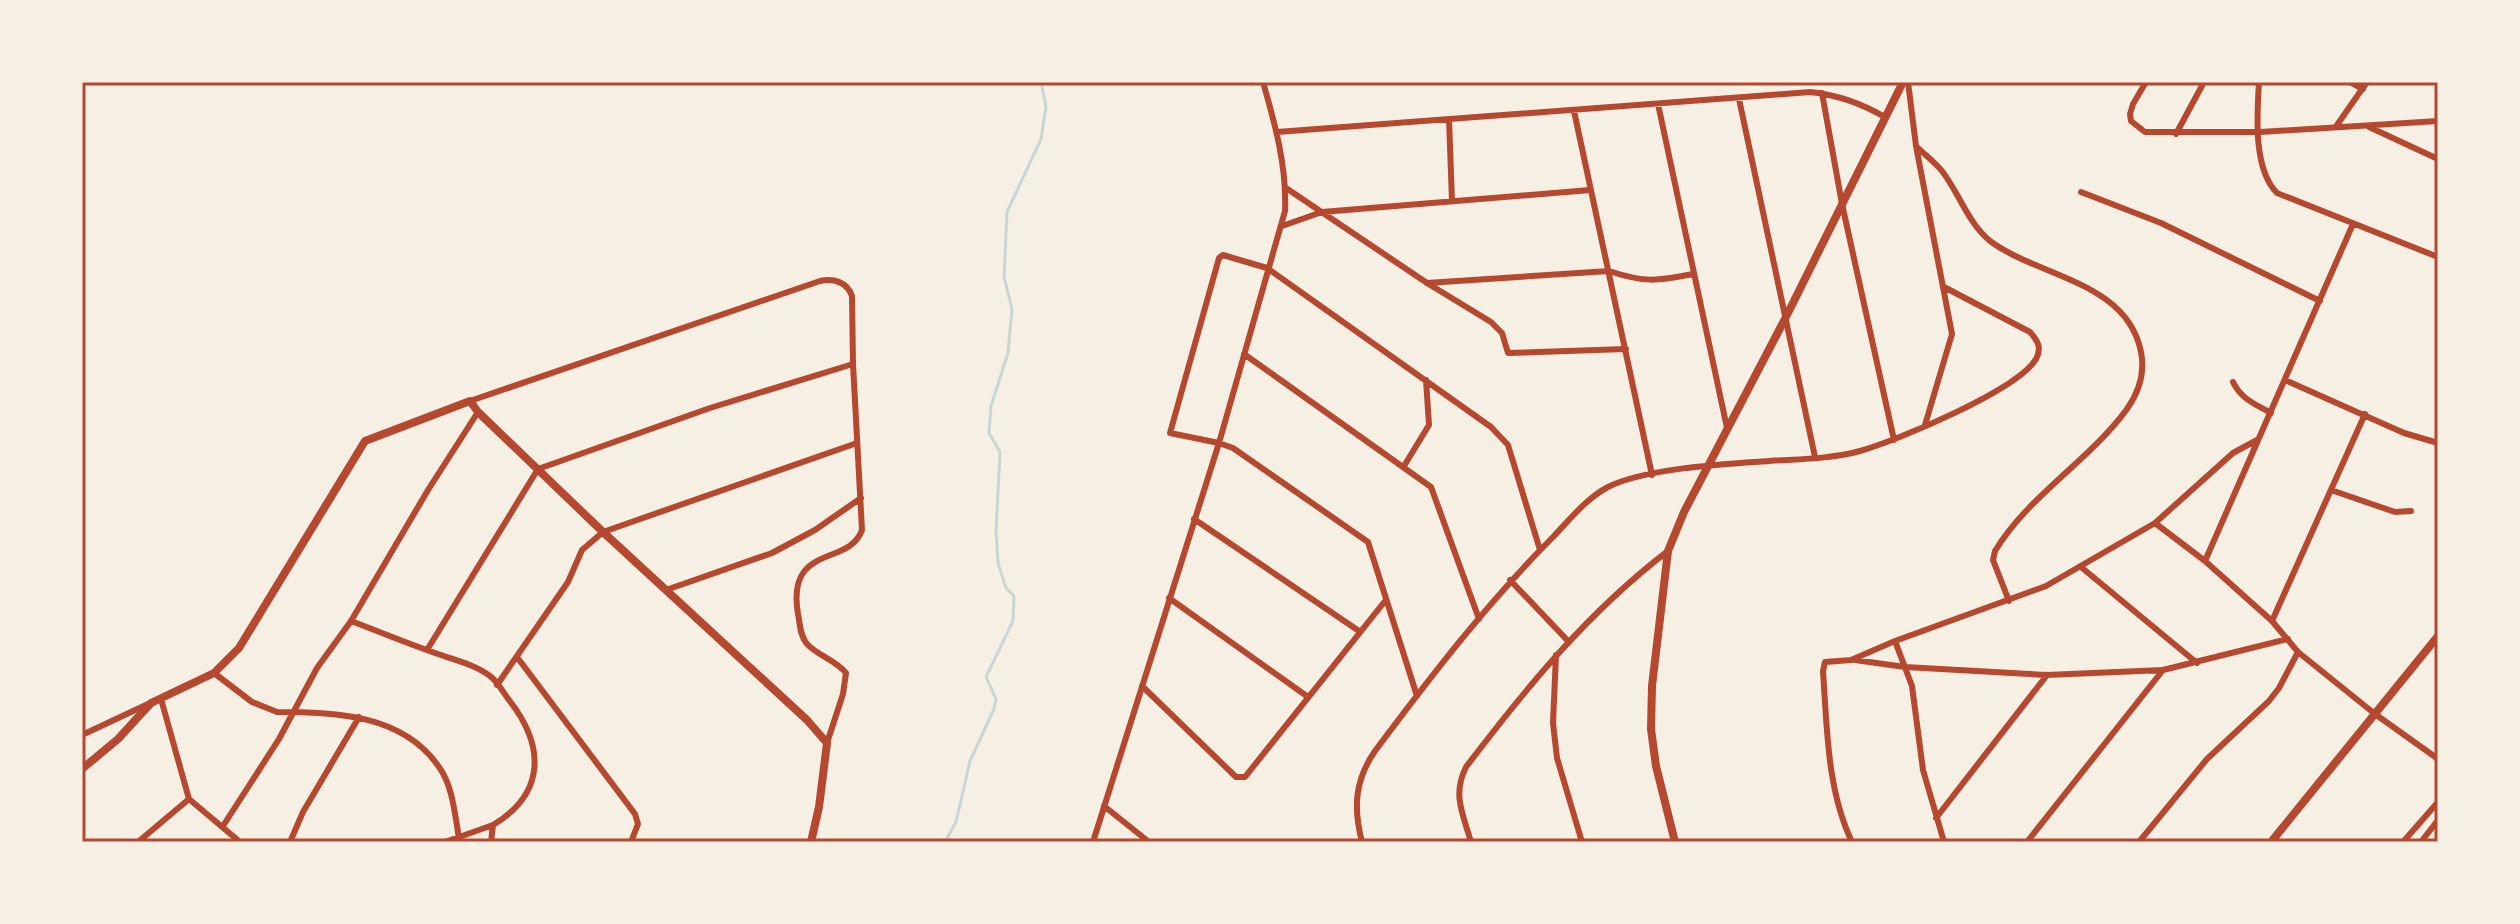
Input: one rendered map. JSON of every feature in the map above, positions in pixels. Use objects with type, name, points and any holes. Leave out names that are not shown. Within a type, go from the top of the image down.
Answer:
[{"type":"street","points":[[1093,842],[1219,443],[1267,268],[1282,226],[1286,188],[1277,132],[1263,82]]},
{"type":"street","points":[[1675,842],[1656,766],[1651,729],[1652,686],[1668,551],[1684,512],[1786,317],[1885,117],[1906,82]]},
{"type":"street","points":[[1906,82],[1952,334],[1925,425]]},
{"type":"street","points":[[2146,82],[2130,114],[2131,121],[2145,132],[2260,132],[2438,121]]},
{"type":"street","points":[[2176,134],[2204,82]]},
{"type":"street","points":[[2259,82],[2259,157],[2268,183],[2277,193],[2438,257]]},
{"type":"street","points":[[2337,125],[2365,86],[2350,82]]},
{"type":"street","points":[[1277,132],[1810,92],[1859,102],[1885,117]]},
{"type":"street","points":[[1822,93],[1842,204],[1894,440]]},
{"type":"street","points":[[1739,99],[1815,457]]},
{"type":"street","points":[[1658,104],[1727,428]]},
{"type":"street","points":[[1574,111],[1652,475]]},
{"type":"street","points":[[1449,119],[1452,201]]},
{"type":"street","points":[[2368,126],[2438,159]]},
{"type":"street","points":[[1916,146],[1941,170],[1987,239],[2007,252],[2074,281],[2116,308],[2130,323],[2139,341],[2143,362],[2140,384],[2129,406],[2111,429],[2050,487],[1995,551],[1993,560],[2009,601]]},
{"type":"street","points":[[1286,188],[1498,328],[1508,353],[1626,349]]},
{"type":"street","points":[[1282,226],[1322,212],[1590,190]]},
{"type":"street","points":[[2081,192],[2161,223],[2320,301]]},
{"type":"street","points":[[2205,561],[2353,224]]},
{"type":"street","points":[[1417,696],[1368,542],[1233,448],[1170,433],[1221,256],[1267,268],[1500,435],[1508,445],[1540,550]]},
{"type":"street","points":[[1427,283],[1609,271],[1637,280],[1653,281],[1693,274]]},
{"type":"street","points":[[82,735],[214,673],[239,648],[365,441],[470,401],[830,279],[844,284],[852,296],[861,498],[859,536],[807,569],[799,577],[795,594],[805,643],[846,673],[843,694],[827,743],[811,842]]},
{"type":"street","points":[[1362,842],[1358,781],[1370,758],[1510,580],[1606,488],[1652,475],[1710,465],[1860,451],[1894,440],[1993,395],[2030,366],[2039,349],[2037,340],[2030,332],[1944,287]]},
{"type":"street","points":[[1244,354],[1425,481],[1435,495],[1479,619]]},
{"type":"street","points":[[427,650],[538,469],[710,408],[853,364]]},
{"type":"street","points":[[1404,466],[1429,425],[1426,380]]},
{"type":"street","points":[[2285,380],[2404,433],[2438,443]]},
{"type":"street","points":[[2233,382],[2246,399],[2271,413]]},
{"type":"street","points":[[470,401],[603,532],[807,720],[827,743]]},
{"type":"street","points":[[223,826],[279,739],[317,668],[351,621],[478,412]]},
{"type":"street","points":[[2272,621],[2365,414]]},
{"type":"street","points":[[1851,660],[1895,641],[2009,601],[2081,567],[2155,523],[2233,453],[2257,440]]},
{"type":"street","points":[[497,685],[568,582],[582,550],[603,532],[857,443]]},
{"type":"street","points":[[2331,490],[2395,512],[2411,511]]},
{"type":"street","points":[[666,590],[772,553],[815,530],[861,498]]},
{"type":"street","points":[[1194,519],[1359,631]]},
{"type":"street","points":[[2155,523],[2205,561],[2272,621],[2298,652],[2375,714],[2438,759]]},
{"type":"street","points":[[1471,842],[1457,794],[1459,780],[1472,759],[1568,641],[1621,589],[1668,551]]},
{"type":"street","points":[[2081,567],[2197,663]]},
{"type":"street","points":[[1510,580],[1568,641]]},
{"type":"street","points":[[1169,598],[1308,697]]},
{"type":"street","points":[[1142,686],[1236,777],[1245,777],[1385,601]]},
{"type":"street","points":[[351,621],[491,676],[516,708],[532,741],[534,780],[516,807],[493,825],[445,842]]},
{"type":"street","points":[[2271,842],[2438,636]]},
{"type":"street","points":[[1852,842],[1838,799],[1831,763],[1823,671],[1827,660],[2047,675],[2163,670],[2288,639]]},
{"type":"street","points":[[1895,641],[1912,686],[1923,770],[1944,842]]},
{"type":"street","points":[[2139,842],[2207,759],[2269,701],[2298,652]]},
{"type":"street","points":[[1556,655],[1553,723],[1557,758],[1582,842]]},
{"type":"street","points":[[517,657],[635,814],[638,824],[631,842]]},
{"type":"street","points":[[2027,842],[2163,670]]},
{"type":"street","points":[[214,673],[264,709],[359,717],[386,725],[419,743],[441,769],[459,838]]},
{"type":"street","points":[[1936,818],[2047,675]]},
{"type":"street","points":[[161,699],[189,799],[240,842]]},
{"type":"street","points":[[82,769],[118,739],[151,703]]},
{"type":"street","points":[[290,842],[303,812],[359,717]]},
{"type":"street","points":[[138,842],[189,799]]},
{"type":"street","points":[[2403,842],[2438,802]]},
{"type":"street","points":[[1104,806],[1149,842]]},
{"type":"street","points":[[2421,842],[2438,820]]},
{"type":"street","points":[[491,842],[493,825]]},
{"type":"waterway","points":[[945,842],[956,822],[970,761],[994,709],[996,699],[986,677],[1013,621],[1014,596],[1006,588],[998,563],[996,530],[1000,452],[989,433],[991,406],[1008,353],[1012,309],[1004,277],[1007,212],[1041,139],[1046,107],[1041,82]]}]
